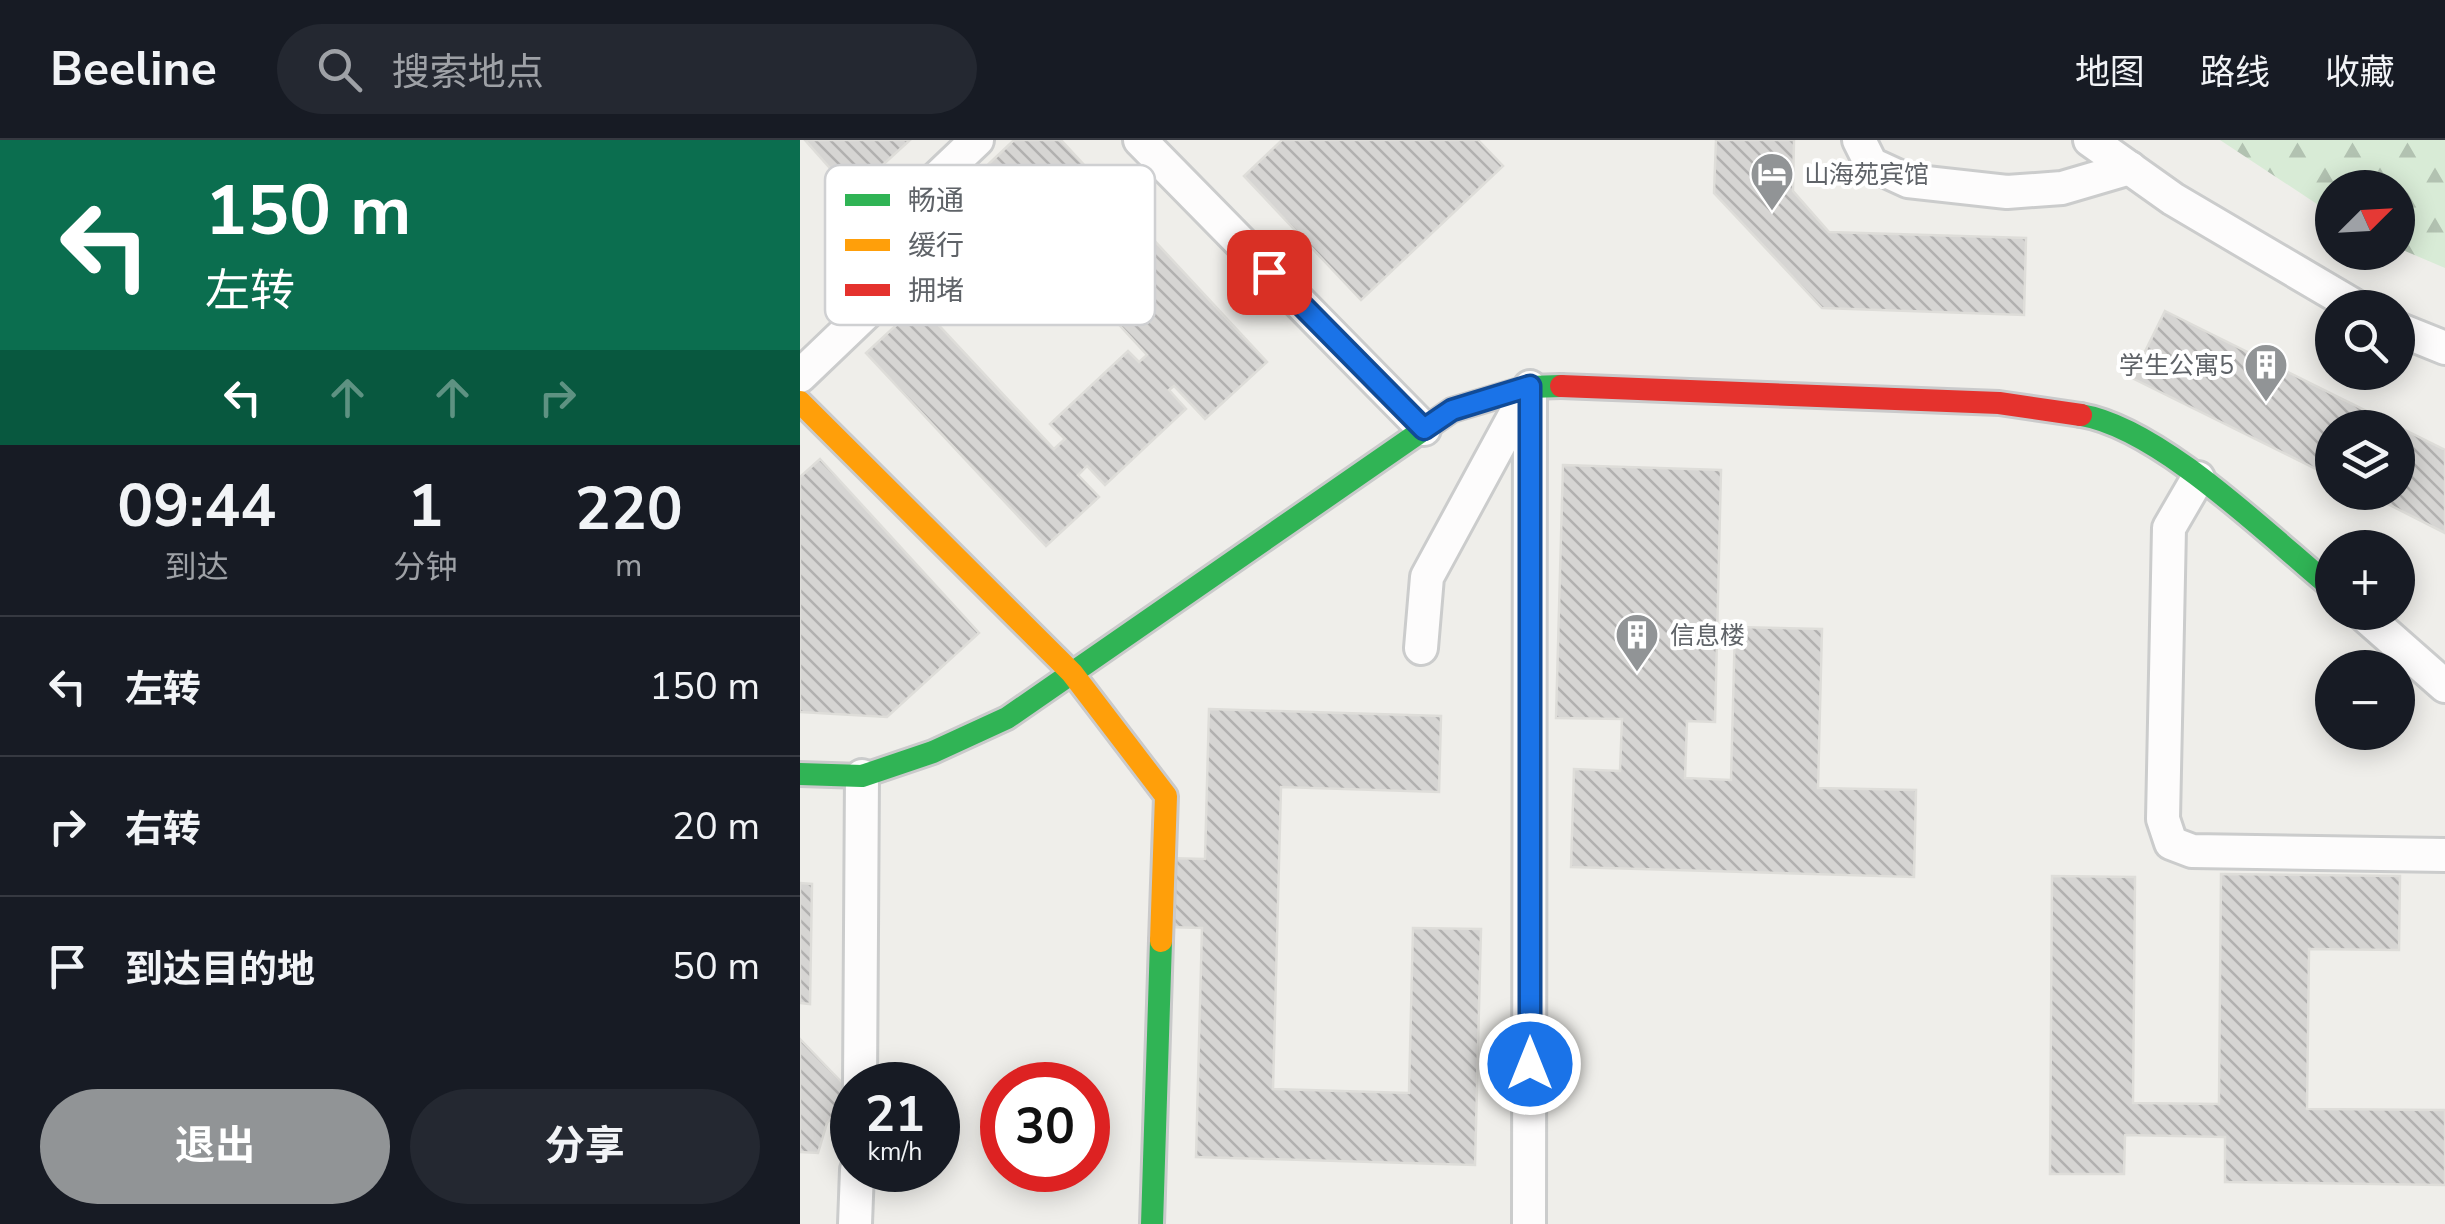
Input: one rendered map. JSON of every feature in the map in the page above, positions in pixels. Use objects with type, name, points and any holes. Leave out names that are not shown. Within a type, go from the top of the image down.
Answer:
[{"type":"street","points":[[950,165],[976,140]]},
{"type":"street","points":[[1140,140],[1424,429]]},
{"type":"street","points":[[1859,140],[1871,164],[1908,180],[2007,192],[2062,188],[2130,168]]},
{"type":"street","points":[[2090,140],[2173,199],[2327,290]]},
{"type":"street","points":[[800,376],[853,325]]},
{"type":"street","points":[[2415,336],[2445,348]]},
{"type":"street","points":[[1420,648],[1427,577],[1530,386]]},
{"type":"street","points":[[1529,1224],[1530,386]]},
{"type":"street","points":[[800,774],[862,776],[933,752],[1006,718],[1452,410],[1530,386],[1999,403],[2104,419],[2198,478],[2315,574]]},
{"type":"street","points":[[800,402],[1072,673],[1166,796],[1152,1224]]},
{"type":"street","points":[[2198,478],[2169,528],[2163,820],[2172,843],[2192,851],[2445,855]]},
{"type":"street","points":[[2381,630],[2445,686]]},
{"type":"street","points":[[860,1062],[862,776]]},
{"type":"street","points":[[856,1224],[857,1192]]},
{"type":"green space","points":[[2220,140],[2445,140],[2445,268],[2415,255],[2415,170],[2315,170],[2315,203]]},
{"type":"building","points":[[805,140],[910,140],[883,165],[827,165]]},
{"type":"building","points":[[1014,140],[1061,140],[1084,165],[987,165]]},
{"type":"building","points":[[1282,140],[1478,140],[1503,166],[1361,300],[1244,176]]},
{"type":"building","name":"山海苑宾馆","points":[[1716,140],[1794,140],[1793,191],[1829,232],[2026,238],[2024,315],[1822,308],[1714,193]]},
{"type":"building","points":[[1155,241],[1267,362],[1205,419],[1174,386],[1169,390],[1186,409],[1105,485],[1087,466],[1078,475],[1099,497],[1046,546],[866,353],[896,325],[939,325],[1054,449],[1065,439],[1050,424],[1128,351],[1139,362],[1147,355],[1119,325],[1155,325]]},
{"type":"building","name":"学生公寓5","points":[[2165,311],[2315,385],[2315,390],[2324,390],[2364,410],[2315,410],[2315,469],[2132,378]]},
{"type":"building","name":"学生公寓5","points":[[2415,435],[2445,450],[2445,533],[2400,510],[2415,510]]},
{"type":"building","points":[[820,459],[979,633],[887,717],[800,712],[800,477]]},
{"type":"building","name":"信息楼","points":[[1563,465],[1721,470],[1715,722],[1687,721],[1685,778],[1731,780],[1735,627],[1822,629],[1818,788],[1916,790],[1914,877],[1571,867],[1574,769],[1620,771],[1622,719],[1556,718]]},
{"type":"building","points":[[1209,709],[1441,716],[1439,792],[1281,787],[1273,1089],[1409,1093],[1413,928],[1481,929],[1475,1165],[1196,1157],[1202,928],[1166,927],[1168,858],[1205,859]]},
{"type":"building","points":[[2221,874],[2400,876],[2399,950],[2309,949],[2307,1109],[2445,1110],[2445,1185],[2225,1182],[2225,1137],[2125,1135],[2124,1174],[2050,1174],[2052,876],[2135,877],[2133,1103],[2219,1104]]},
{"type":"building","points":[[800,883],[812,884],[810,1004],[800,1003]]},
{"type":"building","points":[[800,1039],[830,1070],[830,1119],[818,1153],[800,1152]]},
{"type":"traffic: fast","points":[[800,774],[862,776],[933,752],[1007,718],[1452,410],[1530,387],[1561,386]]},
{"type":"traffic: fast","points":[[2081,415],[2112,424],[2179,462],[2315,573]]},
{"type":"traffic: fast","points":[[1152,1224],[1161,941]]},
{"type":"traffic: slow","points":[[800,402],[1072,673],[1166,796],[1161,941]]},
{"type":"traffic: jam","points":[[1561,386],[1999,403],[2081,415]]},
{"type":"place","name":"山海苑宾馆","points":[[1772,212]]},
{"type":"place","name":"学生公寓5","points":[[2266,403]]},
{"type":"place","name":"信息楼","points":[[1637,673]]},
{"type":"route","points":[[1269,272],[1424,429],[1452,410],[1530,386],[1530,1064]]}]
